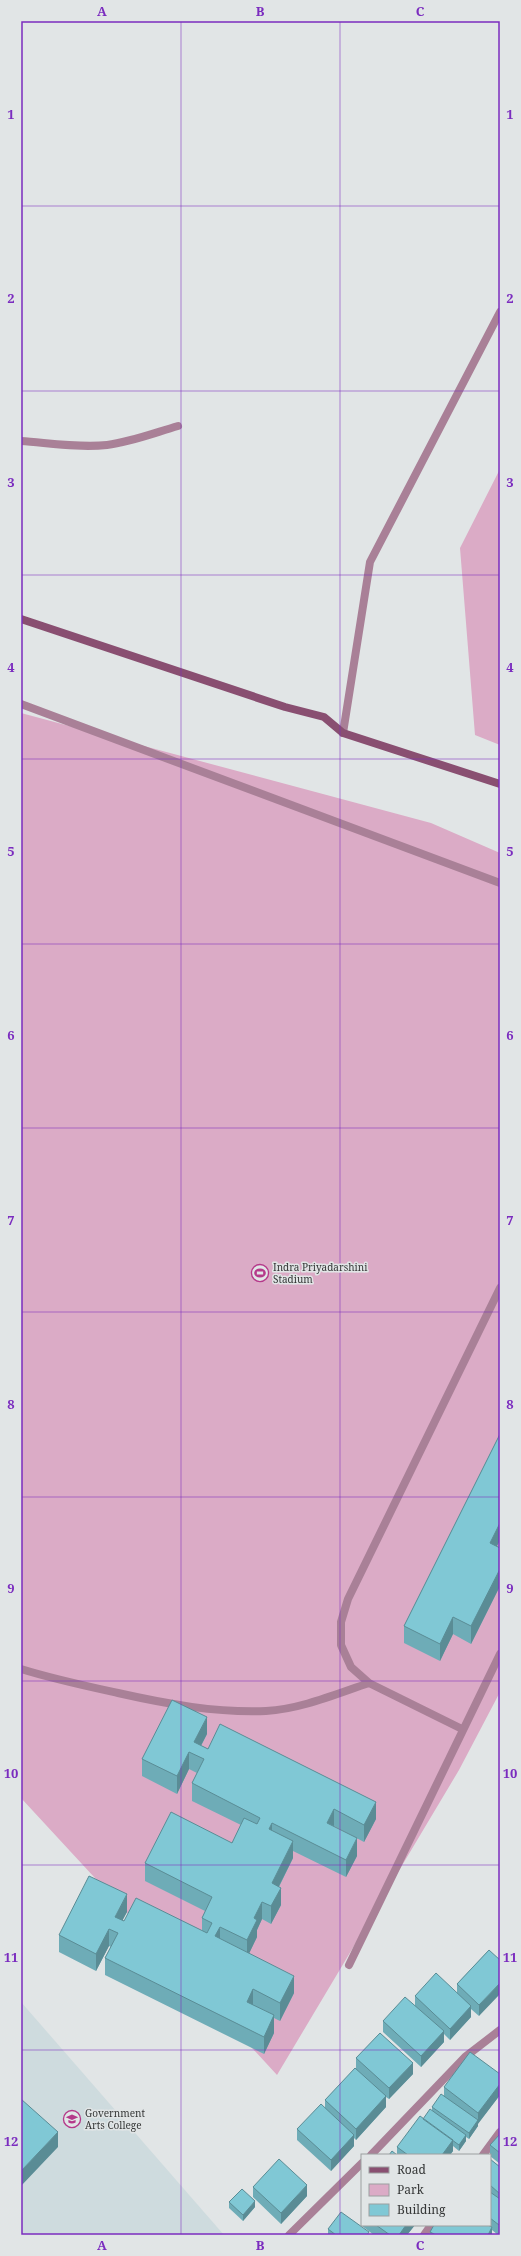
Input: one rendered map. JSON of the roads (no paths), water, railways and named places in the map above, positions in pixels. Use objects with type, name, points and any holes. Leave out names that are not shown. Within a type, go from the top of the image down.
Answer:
[{"type":"main road","points":[[21,619],[285,707],[324,717],[343,733],[500,784]]},
{"type":"street","points":[[343,733],[370,562],[500,312]]},
{"type":"street","points":[[21,441],[106,445],[131,440],[178,426]]},
{"type":"street","points":[[21,704],[500,883]]},
{"type":"street","points":[[462,1729],[369,1683],[351,1667],[340,1645],[341,1622],[348,1599],[500,1288]]},
{"type":"street","points":[[349,1965],[462,1729],[500,1654]]},
{"type":"street","points":[[21,1669],[76,1684],[171,1705],[206,1710],[274,1710],[302,1705],[369,1683]]},
{"type":"street","points":[[372,2154],[465,2057],[500,2030]]},
{"type":"street","points":[[484,2154],[500,2132]]},
{"type":"street","points":[[289,2235],[361,2165]]},
{"type":"street","points":[[424,2235],[430,2226]]},
{"type":"place","name":"Indra Priyadarshini Stadium","points":[[260,1273]]},
{"type":"place","name":"Government Arts College","points":[[72,2119]]}]
